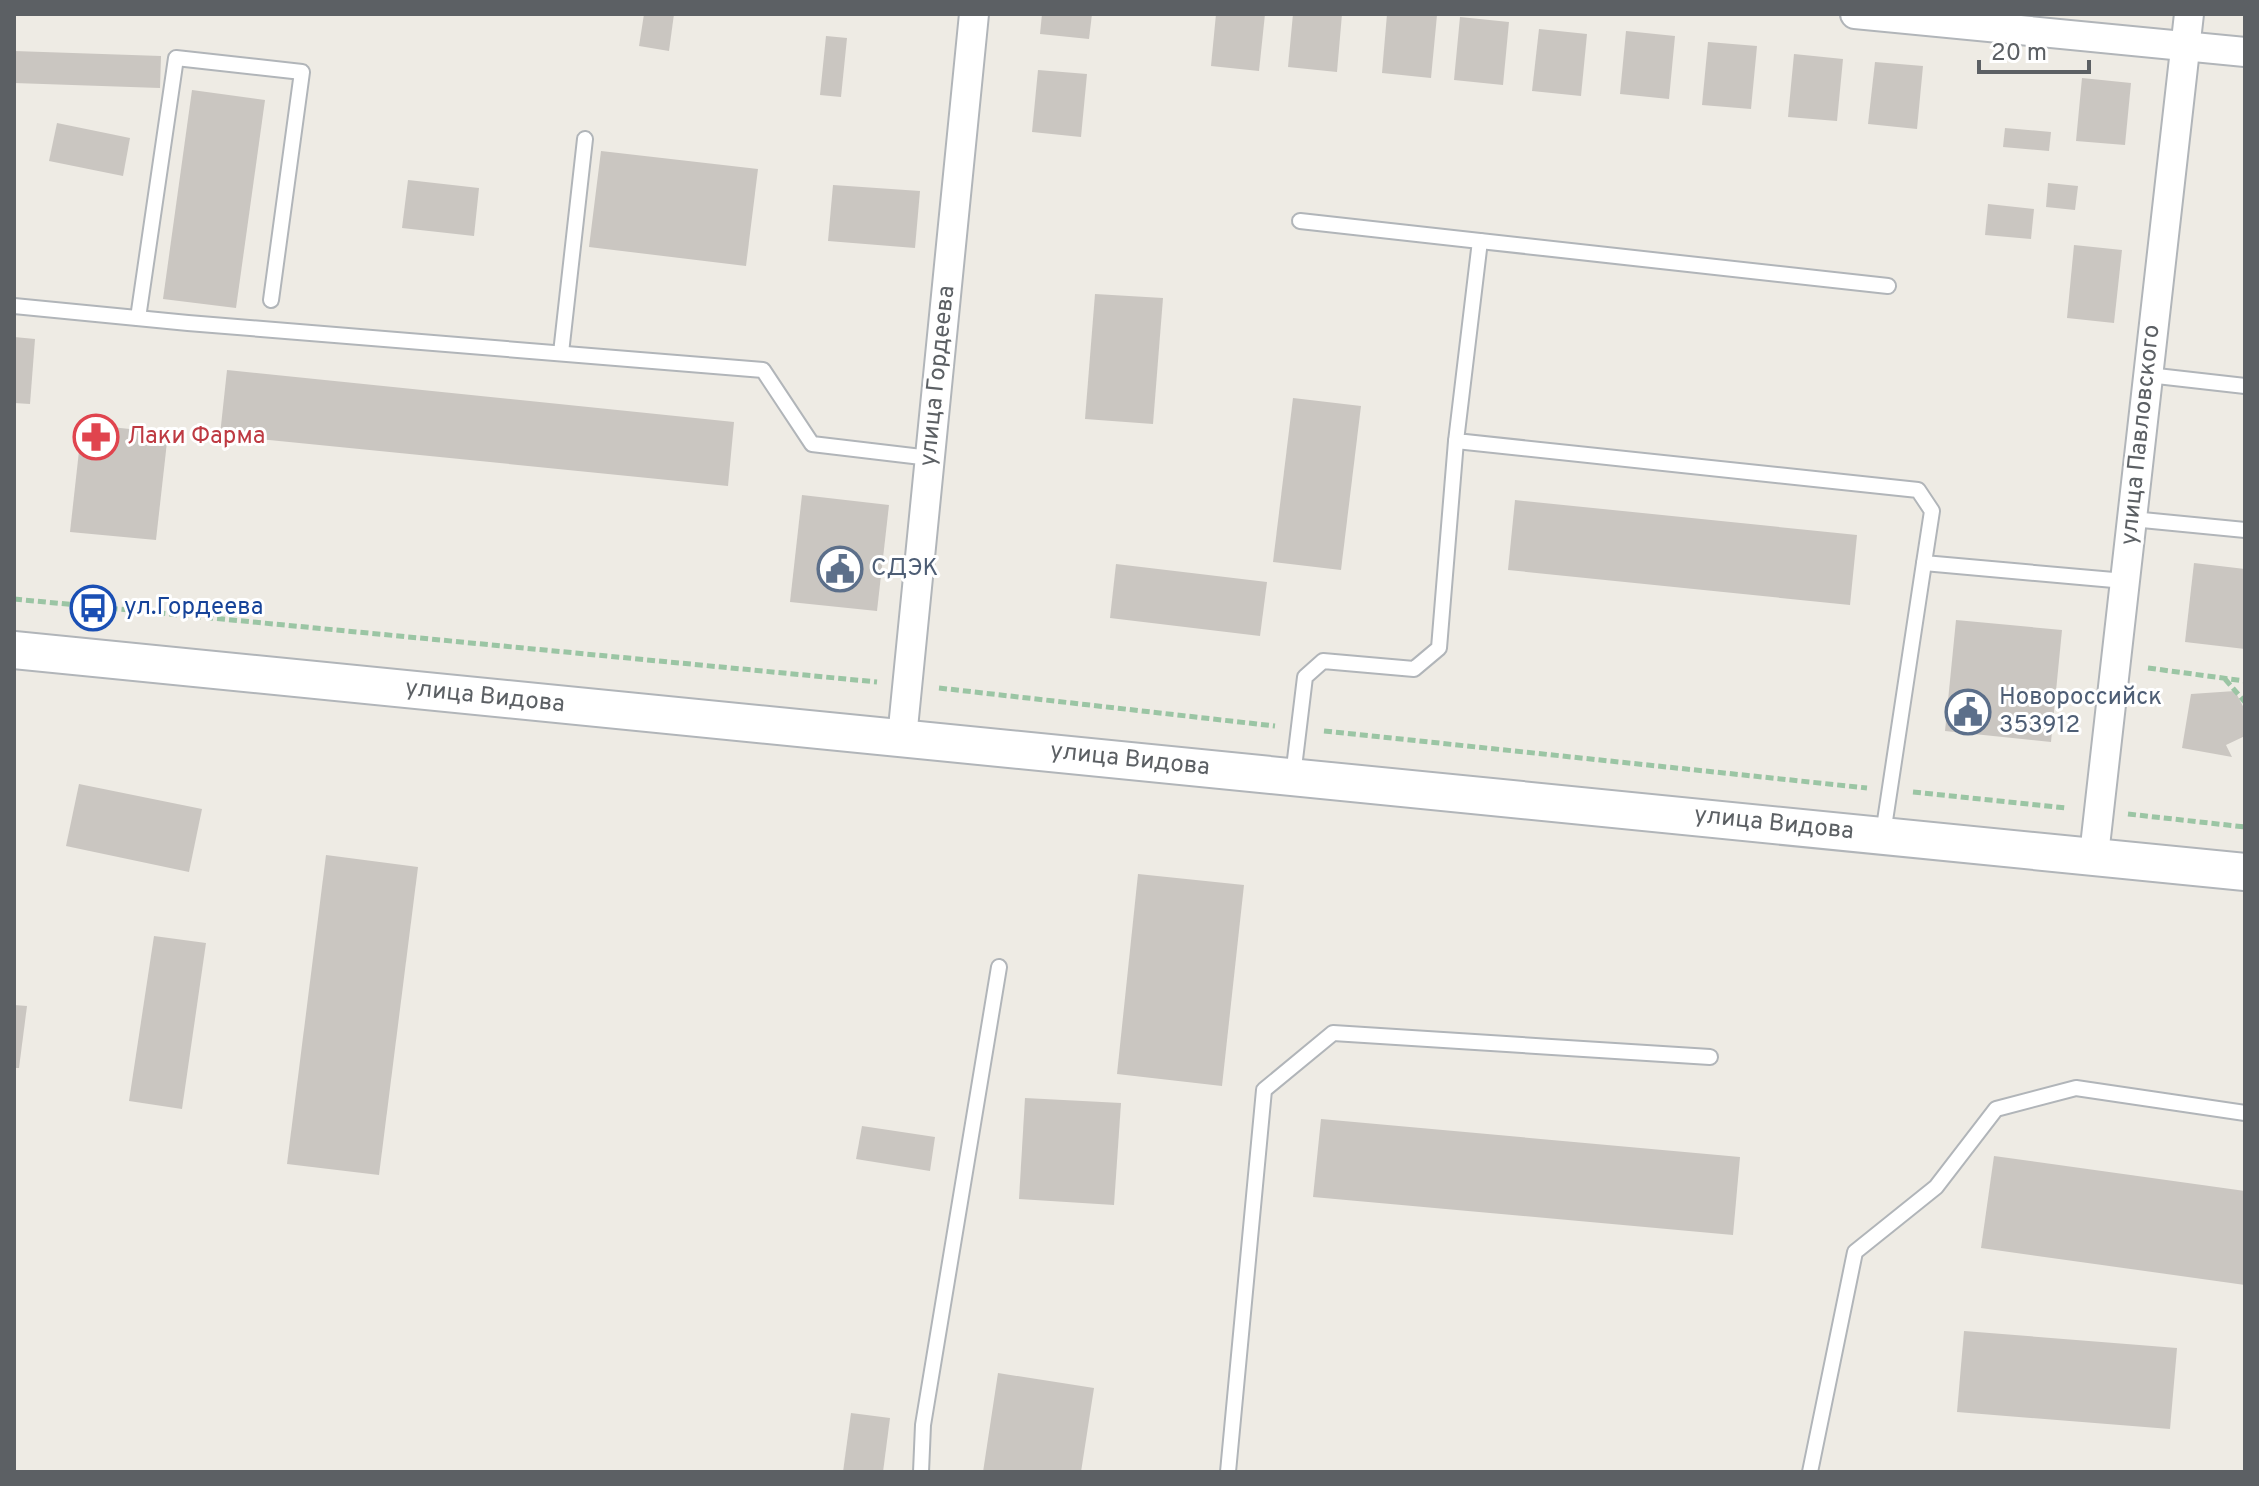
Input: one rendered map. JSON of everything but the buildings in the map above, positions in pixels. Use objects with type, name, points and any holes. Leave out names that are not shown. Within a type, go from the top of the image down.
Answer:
[{"type":"street","name":"улица Гордеева","points":[[902,738],[974,14]]},
{"type":"street","points":[[1855,14],[2245,52]]},
{"type":"street","name":"улица Павловского","points":[[2094,855],[2189,14]]},
{"type":"street","name":"улица Видова","points":[[14,650],[2245,872]]},
{"type":"lane","points":[[138,318],[176,58],[302,72],[271,300]]},
{"type":"lane","points":[[561,353],[585,139]]},
{"type":"lane","points":[[1300,221],[1888,286]]},
{"type":"lane","points":[[1292,776],[1305,677],[1323,661],[1414,669],[1439,648],[1456,441],[1480,241]]},
{"type":"lane","points":[[14,306],[763,370],[812,444],[930,458]]},
{"type":"lane","points":[[2148,375],[2245,386]]},
{"type":"lane","points":[[1456,441],[1918,490],[1932,511],[1883,834]]},
{"type":"lane","points":[[2132,519],[2245,530]]},
{"type":"lane","points":[[1924,563],[2125,581]]},
{"type":"lane","points":[[921,1472],[923,1425],[999,967]]},
{"type":"lane","points":[[1228,1472],[1264,1090],[1333,1033],[1710,1057]]},
{"type":"lane","points":[[1810,1472],[1855,1252],[1936,1187],[1996,1109],[2076,1088],[2245,1113]]},
{"type":"path","points":[[14,599],[907,685],[2245,827]]},
{"type":"path","points":[[2116,664],[2245,681]]},
{"type":"path","points":[[2224,678],[2245,702]]},
{"type":"place","name":"Лаки Фарма","points":[[96,437]]},
{"type":"place","name":"СДЭК","points":[[840,569]]},
{"type":"place","name":"ул.Гордеева","points":[[93,608]]},
{"type":"place","name":"Новороссийск 353912","points":[[1968,712]]}]
